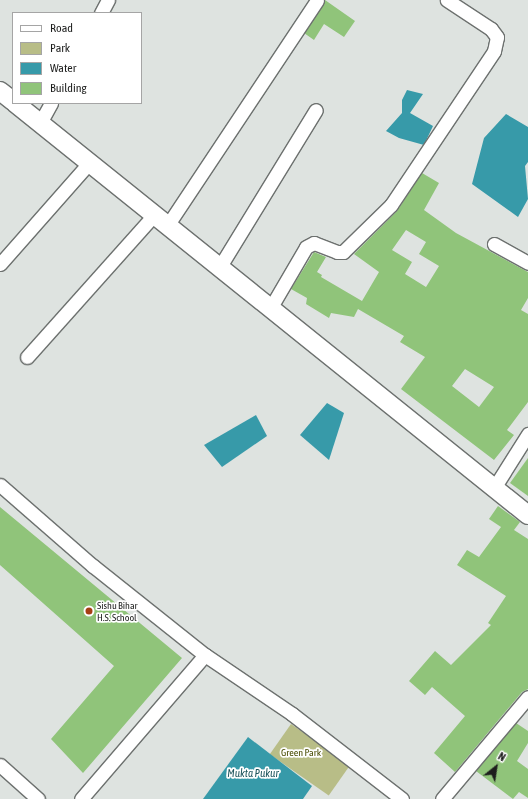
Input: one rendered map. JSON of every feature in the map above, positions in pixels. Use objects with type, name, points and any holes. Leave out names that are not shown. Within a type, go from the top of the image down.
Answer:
[{"type":"street","points":[[102,12],[108,0]]},
{"type":"street","points":[[27,357],[160,220],[316,0]]},
{"type":"street","points":[[270,306],[306,247],[314,243],[337,252],[343,252],[391,205],[494,51],[498,37],[491,29],[447,0]]},
{"type":"street","points":[[0,91],[12,100]]},
{"type":"street","points":[[16,104],[219,268],[270,306],[528,516]]},
{"type":"street","points":[[40,123],[50,104]]},
{"type":"street","points":[[219,268],[316,110]]},
{"type":"street","points":[[0,264],[89,163]]},
{"type":"street","points":[[494,244],[528,263]]},
{"type":"street","points":[[494,488],[528,434]]},
{"type":"street","points":[[0,485],[93,566],[205,654],[292,714],[402,799]]},
{"type":"street","points":[[81,799],[205,654]]},
{"type":"street","points":[[442,799],[528,697]]},
{"type":"street","points":[[0,764],[38,799]]},
{"type":"green space","name":"Green Park","points":[[291,724],[350,765],[329,796],[270,754]]},
{"type":"water","points":[[407,90],[423,94],[410,113],[433,126],[424,145],[399,138],[386,131],[402,113],[402,100]]},
{"type":"water","points":[[506,114],[528,127],[528,162],[525,166],[528,199],[518,217],[472,184],[484,138]]},
{"type":"water","points":[[327,403],[344,413],[329,460],[300,435]]},
{"type":"water","points":[[256,415],[267,436],[222,467],[204,445]]},
{"type":"water","name":"Mukta Pukur","points":[[248,737],[312,786],[303,799],[203,799]]},
{"type":"building","points":[[325,0],[355,21],[344,37],[324,24],[314,40],[304,33]]},
{"type":"building","points":[[422,173],[439,183],[424,210],[456,233],[528,272],[528,298],[521,310],[528,314],[528,402],[507,430],[514,435],[494,460],[401,389],[425,357],[400,342],[404,336],[358,309],[354,317],[331,313],[329,318],[306,304],[307,298],[291,289],[314,252],[326,257],[317,272],[322,275],[321,277],[362,301],[379,272],[354,254],[397,211]],"holes":[[[406,230],[426,242],[419,254],[439,266],[426,287],[405,274],[412,262],[392,250]],[[465,369],[494,387],[479,407],[452,386]]]},
{"type":"building","points":[[528,458],[528,496],[510,483]]},
{"type":"building","points":[[498,506],[520,522],[514,530],[528,539],[528,689],[522,692],[455,772],[434,753],[465,716],[432,687],[425,695],[409,681],[435,651],[451,665],[491,625],[488,623],[506,596],[457,565],[467,550],[479,557],[501,527],[489,519]]},
{"type":"building","name":"Sishu Bihar H.S. School","points":[[0,507],[182,658],[83,773],[51,739],[114,666],[0,565]]},
{"type":"building","points":[[516,723],[528,731],[528,743],[517,761],[528,769],[528,798],[519,792],[513,799],[476,771]]},
{"type":"place","name":"Sishu Bihar H.S. School","points":[[89,611]]}]
